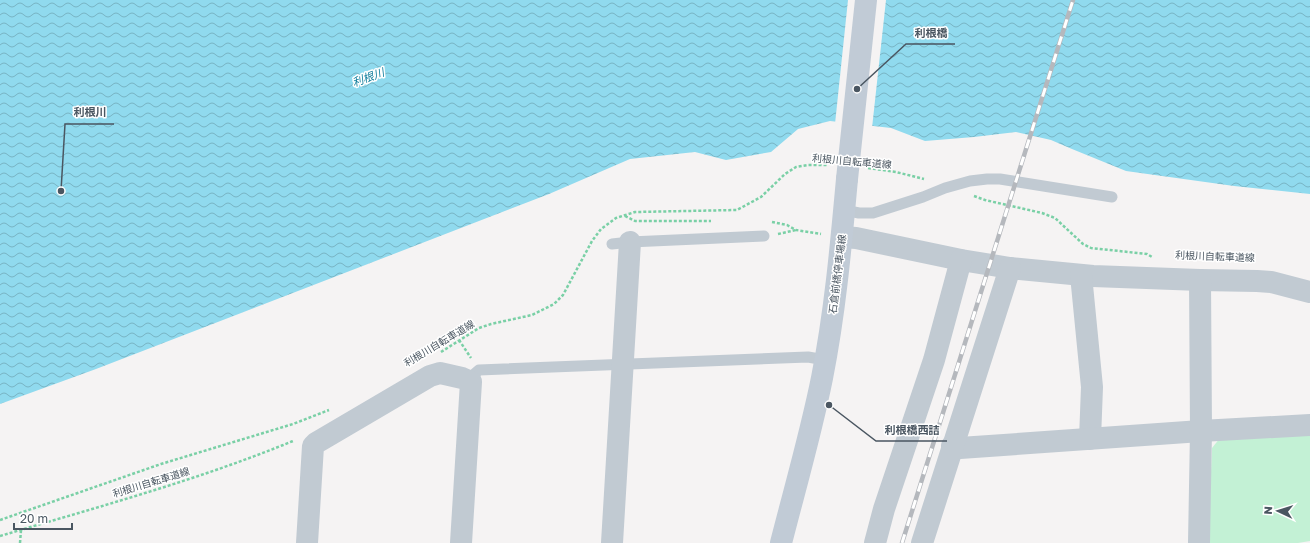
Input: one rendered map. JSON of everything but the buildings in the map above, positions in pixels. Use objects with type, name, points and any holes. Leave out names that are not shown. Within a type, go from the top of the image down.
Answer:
[{"type":"main road","name":"石倉前橋停車場線","points":[[781,543],[818,397],[835,295],[844,210],[856,174],[866,0]]},
{"type":"street","points":[[842,237],[856,238],[961,260],[1010,268],[1081,275],[1271,282],[1310,292]]},
{"type":"street","points":[[612,543],[624,365],[621,243]]},
{"type":"street","points":[[874,543],[934,360],[961,260]]},
{"type":"street","points":[[922,543],[1010,268]]},
{"type":"street","points":[[1081,275],[1092,387],[1090,439]]},
{"type":"street","points":[[1198,543],[1201,431],[1200,280]]},
{"type":"street","points":[[307,543],[313,446],[430,376],[440,374],[462,378],[472,372]]},
{"type":"street","points":[[461,543],[472,372]]},
{"type":"street","points":[[952,446],[960,448],[1310,425]]},
{"type":"lane","points":[[844,210],[873,214],[945,188],[970,181],[987,179],[1000,179],[1112,197]]},
{"type":"lane","points":[[621,243],[764,236]]},
{"type":"lane","points":[[472,372],[472,376],[479,370],[808,356],[825,360]]},
{"type":"path","name":"利根川自転車道線","points":[[440,352],[479,328],[532,315],[554,304],[563,295],[592,241],[601,229],[616,218],[636,212],[737,210],[761,197],[785,174],[796,167],[808,165],[829,165]]},
{"type":"path","name":"利根川自転車道線","points":[[856,174],[896,172],[926,180]]},
{"type":"path","points":[[973,196],[1042,213],[1055,218],[1083,244],[1091,248],[1147,254],[1153,257]]},
{"type":"path","points":[[459,340],[472,372]]},
{"type":"path","points":[[0,520],[161,464],[293,424],[335,407]]},
{"type":"path","name":"利根川自転車道線","points":[[0,536],[176,483],[255,457],[297,440]]},
{"type":"path","points":[[20,543],[21,530]]},
{"type":"green space","points":[[1310,432],[1310,541],[1298,543],[1208,543],[1212,448],[1220,438]]},
{"type":"water","points":[[0,0],[1310,0],[1310,194],[1234,186],[1126,171],[1051,140],[1016,132],[925,141],[891,128],[830,121],[798,129],[771,152],[726,160],[695,152],[630,159],[549,194],[96,369],[0,404]]},
{"type":"pier","points":[[848,0],[886,0],[872,128],[835,124]]},
{"type":"railway","points":[[902,543],[1073,0]]},
{"type":"place","name":"利根橋","points":[[857,89]]},
{"type":"place","name":"利根川","points":[[61,191]]},
{"type":"place","name":"利根橋西詰","points":[[829,405]]}]
